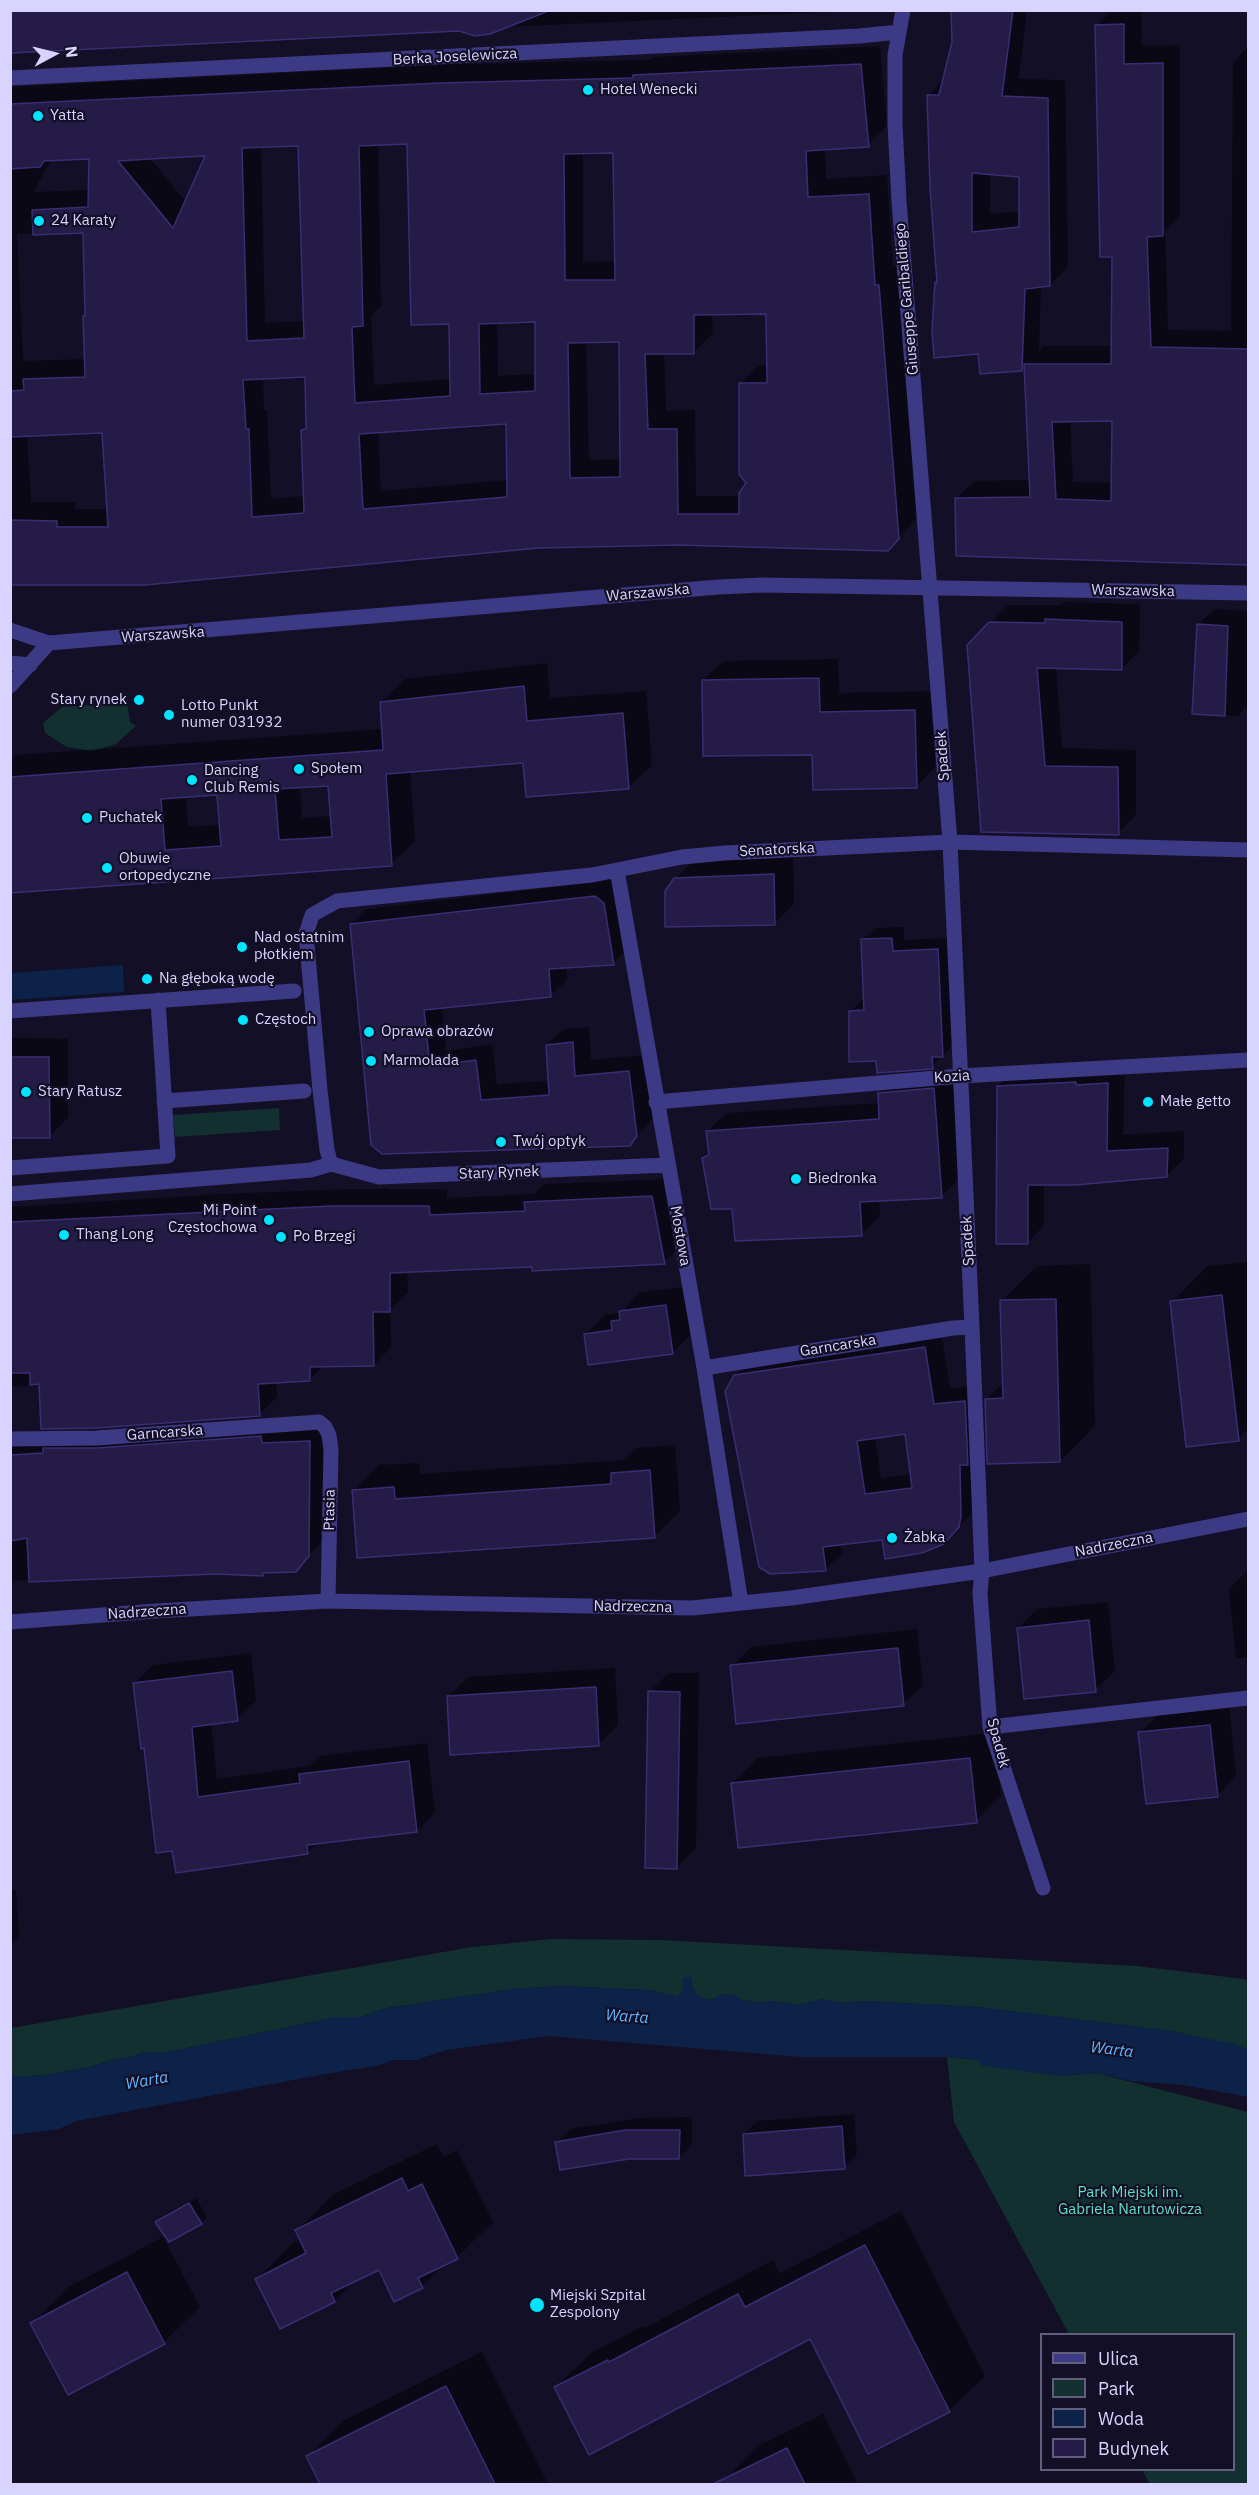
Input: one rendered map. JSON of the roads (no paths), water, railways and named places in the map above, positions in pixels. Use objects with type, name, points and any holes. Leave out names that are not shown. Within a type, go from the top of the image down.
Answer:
[{"type":"street","name":"Giuseppe Garibaldiego","points":[[903,10],[894,76],[898,201],[931,587]]},
{"type":"street","name":"Berka Joselewicza","points":[[10,78],[823,38],[899,32]]},
{"type":"street","name":"Warszawska","points":[[10,630],[49,644],[719,587],[931,587],[1248,593]]},
{"type":"street","name":"Spadek","points":[[931,587],[950,842],[982,1571],[980,1593],[990,1727],[1043,1888]]},
{"type":"street","points":[[10,686],[49,644]]},
{"type":"street","points":[[10,663],[30,665]]},
{"type":"street","name":"Senatorska","points":[[331,1164],[324,1130],[306,934],[312,915],[337,901],[592,875],[682,857],[725,853],[950,842],[1248,850]]},
{"type":"street","name":"Mostowa","points":[[616,870],[704,1368],[741,1603]]},
{"type":"street","points":[[10,1011],[294,991]]},
{"type":"street","points":[[10,1168],[168,1156],[158,1000]]},
{"type":"street","name":"Kozia","points":[[657,1102],[960,1076],[1248,1060]]},
{"type":"street","points":[[164,1101],[304,1091]]},
{"type":"street","name":"Stary Rynek","points":[[10,1194],[311,1170],[331,1164],[380,1177],[668,1165]]},
{"type":"street","name":"Garncarska","points":[[704,1368],[953,1328],[972,1327]]},
{"type":"street","name":"Garncarska","points":[[10,1439],[97,1438],[319,1422]]},
{"type":"street","name":"Ptasia","points":[[319,1422],[326,1426],[331,1450],[328,1601]]},
{"type":"street","name":"Nadrzeczna","points":[[10,1622],[328,1601],[692,1608],[791,1598],[982,1571],[1248,1519]]},
{"type":"street","points":[[990,1727],[1248,1698]]},
{"type":"water","points":[[123,965],[124,992],[11,1000],[11,973]]},
{"type":"water","name":"Warta","points":[[683,1977],[691,1977],[692,1989],[700,1997],[711,2000],[723,1994],[759,2003],[771,2001],[799,2005],[822,1999],[841,2003],[864,2001],[978,2007],[1171,2031],[1234,2044],[1248,2049],[1248,2097],[1183,2085],[1131,2081],[1096,2073],[1060,2076],[983,2066],[976,2060],[947,2057],[801,2057],[549,2036],[446,2050],[416,2060],[392,2060],[381,2065],[76,2121],[59,2129],[11,2135],[11,2077],[45,2075],[90,2067],[144,2052],[163,2053],[337,2017],[360,2017],[387,2008],[513,1989],[560,1986],[650,1990],[677,1997],[684,1989]]},
{"type":"place","name":"Hotel Wenecki","points":[[588,90]]},
{"type":"place","name":"Yatta","points":[[38,116]]},
{"type":"place","name":"24 Karaty","points":[[39,221]]},
{"type":"place","name":"Stary rynek","points":[[139,700]]},
{"type":"place","name":"Lotto Punkt numer 031932","points":[[169,715]]},
{"type":"place","name":"Społem","points":[[299,769]]},
{"type":"place","name":"Dancing Club Remis","points":[[192,780]]},
{"type":"place","name":"Puchatek","points":[[87,818]]},
{"type":"place","name":"Obuwie ortopedyczne","points":[[107,868]]},
{"type":"place","name":"Nad ostatnim płotkiem","points":[[242,947]]},
{"type":"place","name":"Na głęboką wodę","points":[[147,979]]},
{"type":"place","name":"Częstoch","points":[[243,1020]]},
{"type":"place","name":"Oprawa obrazów","points":[[369,1032]]},
{"type":"place","name":"Marmolada","points":[[371,1061]]},
{"type":"place","name":"Stary Ratusz","points":[[26,1092]]},
{"type":"place","name":"Małe getto","points":[[1148,1102]]},
{"type":"place","name":"Twój optyk","points":[[501,1142]]},
{"type":"place","name":"Biedronka","points":[[796,1179]]},
{"type":"place","name":"Mi Point Częstochowa","points":[[269,1220]]},
{"type":"place","name":"Thang Long","points":[[64,1235]]},
{"type":"place","name":"Po Brzegi","points":[[281,1237]]},
{"type":"place","name":"Żabka","points":[[892,1538]]},
{"type":"place","name":"Miejski Szpital Zespolony","points":[[537,2305]]},
{"type":"park label","name":"Park Miejski im. Gabriela Narutowicza","points":[[1130,2202]]}]
